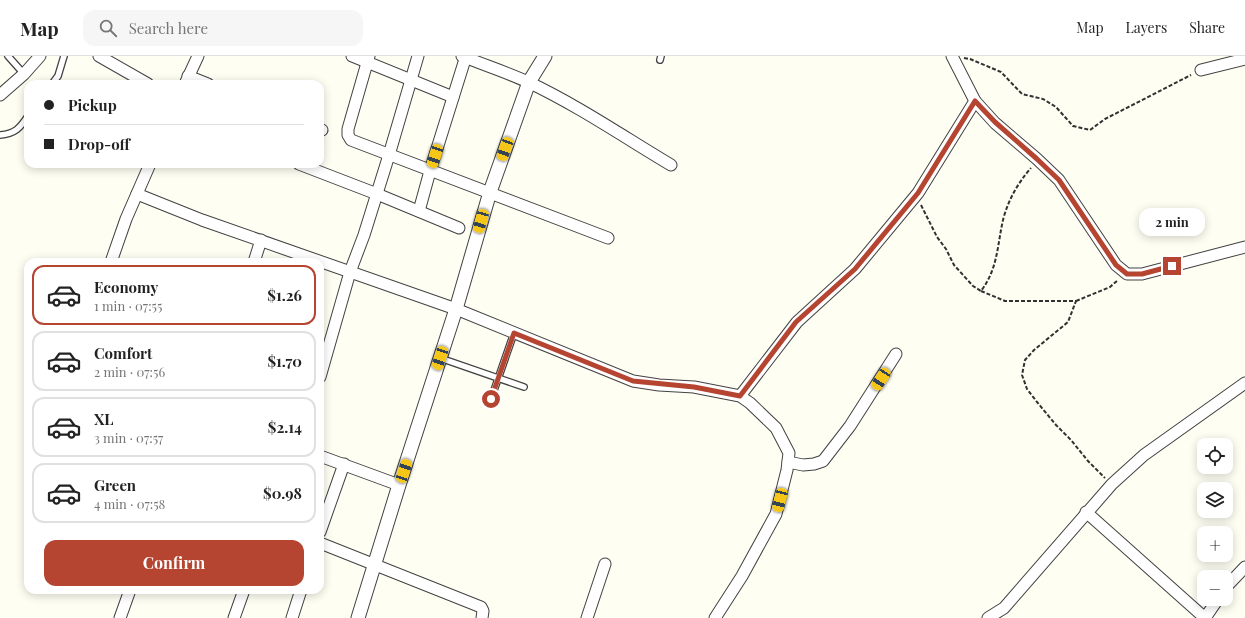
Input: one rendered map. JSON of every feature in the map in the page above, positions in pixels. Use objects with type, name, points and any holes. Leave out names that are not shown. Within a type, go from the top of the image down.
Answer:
[{"type":"street","points":[[0,95],[24,74],[40,56]]},
{"type":"street","points":[[99,56],[141,80]]},
{"type":"street","points":[[187,80],[198,56]]},
{"type":"street","points":[[352,56],[368,59],[453,97]]},
{"type":"street","points":[[324,363],[350,272],[377,194],[418,56]]},
{"type":"street","points":[[419,211],[465,56],[529,82],[580,110],[671,165]]},
{"type":"street","points":[[358,618],[456,309],[490,192],[529,82],[545,56]]},
{"type":"street","points":[[955,56],[975,101],[995,122],[1059,180],[1116,265],[1127,274],[1142,274],[1245,247]]},
{"type":"street","points":[[368,59],[348,129],[348,135],[352,140],[608,238]]},
{"type":"street","points":[[1201,70],[1245,59]]},
{"type":"street","points":[[740,396],[796,322],[855,269],[918,193],[975,101]]},
{"type":"street","points":[[112,258],[126,220],[148,168]]},
{"type":"street","points":[[309,168],[459,228]]},
{"type":"street","points":[[137,194],[202,220],[261,240],[305,258]]},
{"type":"street","points":[[255,258],[261,240]]},
{"type":"street","points":[[324,264],[456,309],[633,381],[694,387],[740,396],[750,403],[776,428],[789,453],[787,470],[776,514],[742,576],[715,618]]},
{"type":"street","points":[[788,462],[803,465],[823,461],[850,426],[896,354]]},
{"type":"street","points":[[988,618],[1004,608],[1086,512],[1112,484],[1144,454],[1245,383]]},
{"type":"street","points":[[324,457],[399,485]]},
{"type":"street","points":[[324,521],[344,464]]},
{"type":"street","points":[[1086,512],[1205,618],[1213,606]]},
{"type":"street","points":[[324,546],[481,607],[483,611],[482,618]]},
{"type":"street","points":[[588,618],[605,564]]},
{"type":"street","points":[[1233,580],[1245,567]]},
{"type":"street","points":[[120,618],[129,594]]},
{"type":"street","points":[[234,618],[243,594]]},
{"type":"street","points":[[292,618],[300,594]]},
{"type":"lane","points":[[8,56],[24,74]]},
{"type":"lane","points":[[55,80],[58,76],[64,56]]},
{"type":"lane","points":[[0,135],[8,134],[19,128],[24,121]]},
{"type":"lane","points":[[491,399],[514,333]]},
{"type":"lane","points":[[440,358],[524,386]]},
{"type":"path","points":[[955,56],[970,59],[1001,72],[1022,94],[1043,99],[1056,107],[1073,126],[1090,130],[1106,119],[1201,70]]},
{"type":"path","points":[[981,291],[996,263],[1004,217],[1013,193],[1021,178],[1031,168],[1037,159]]},
{"type":"path","points":[[918,193],[923,210],[954,265],[973,286],[1005,301],[1076,300],[1110,287],[1127,274]]},
{"type":"path","points":[[1076,300],[1068,322],[1034,350],[1025,360],[1022,375],[1027,389],[1056,425],[1071,440],[1088,461],[1112,484]]},
{"type":"route","points":[[491,399],[514,333],[633,381],[659,385],[694,387],[729,392],[740,396],[796,322],[814,304],[833,290],[855,269],[918,193],[975,101],[995,122],[1052,172],[1059,180],[1116,265],[1127,274],[1142,274],[1172,266]]}]
